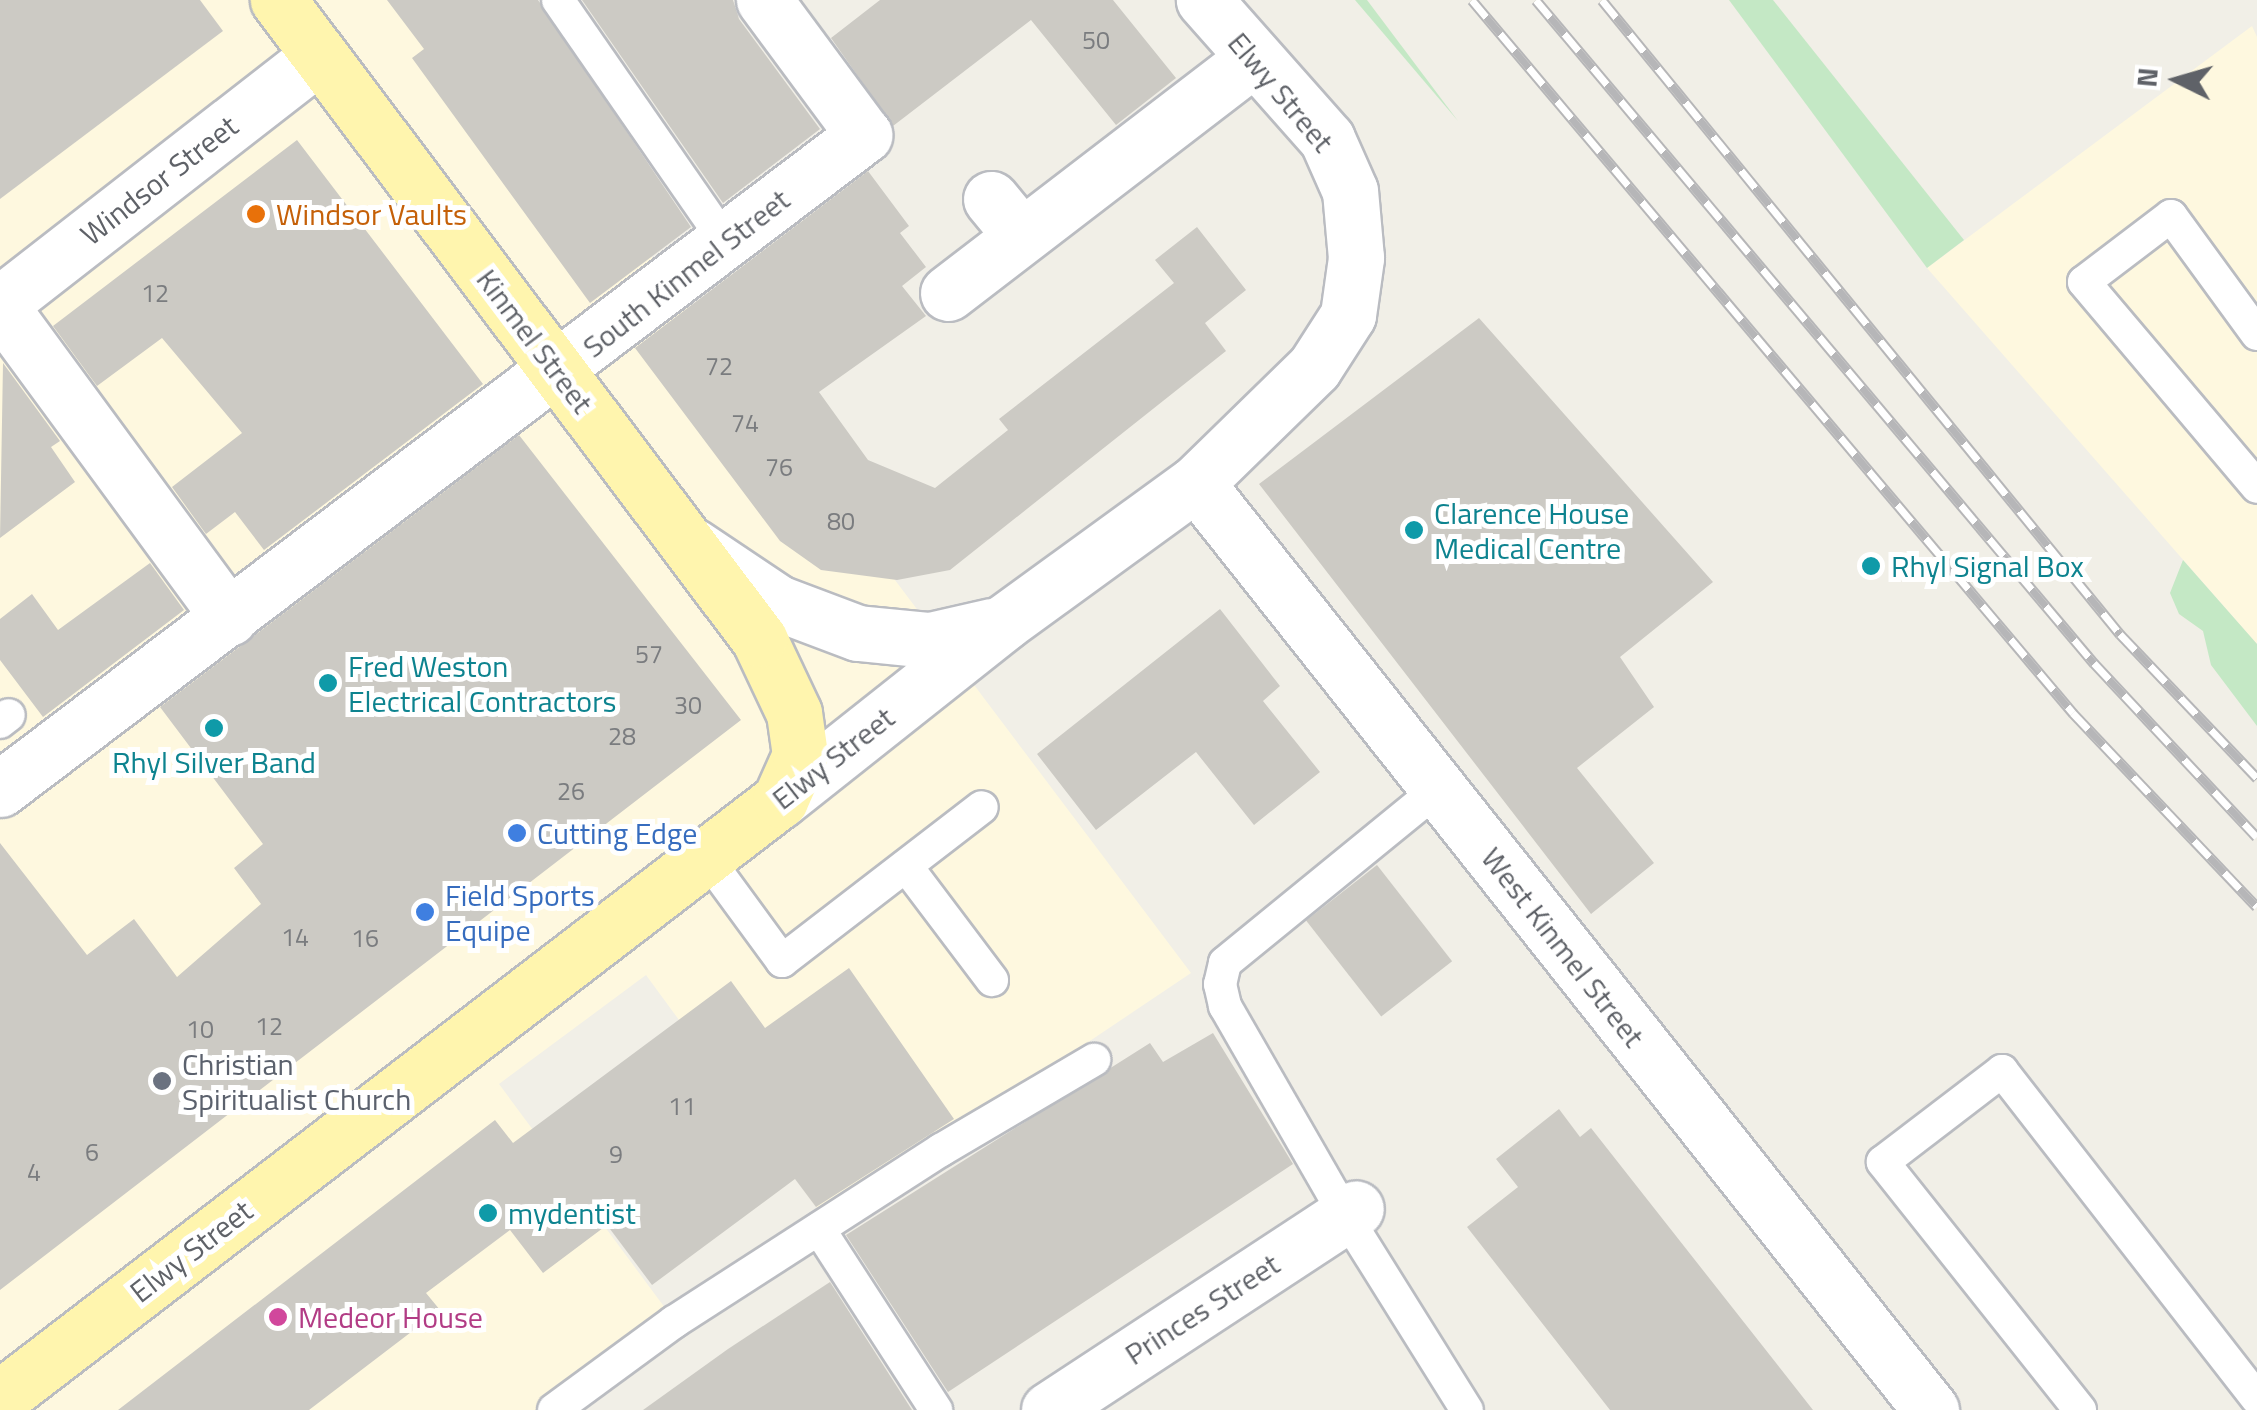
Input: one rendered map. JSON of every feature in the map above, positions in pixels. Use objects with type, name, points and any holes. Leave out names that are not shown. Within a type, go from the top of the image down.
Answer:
[{"type":"main road","name":"Kinmel Street","points":[[278,0],[759,639],[794,713],[800,755],[780,800]]},
{"type":"main road","name":"Elwy Street","points":[[0,1398],[780,800]]},
{"type":"street","name":"South Kinmel Street","points":[[0,789],[560,371],[864,135],[764,0]]},
{"type":"street","name":"Elwy Street","points":[[780,800],[1003,623],[1196,484],[1314,368],[1348,315],[1356,258],[1350,190],[1327,138],[1204,0]]},
{"type":"street","name":"Windsor Street","points":[[0,305],[318,56]]},
{"type":"street","points":[[948,292],[1006,217],[1254,58]]},
{"type":"street","points":[[0,305],[228,618]]},
{"type":"street","name":"West Kinmel Street","points":[[1196,484],[1931,1410]]},
{"type":"street","name":"Kinmel Street","points":[[682,538],[778,603],[858,633],[930,640],[1003,623]]},
{"type":"street","name":"Princes Street","points":[[1049,1410],[1351,1212]]},
{"type":"lane","points":[[558,0],[726,243]]},
{"type":"lane","points":[[2257,334],[2171,216],[2084,282],[2257,487]]},
{"type":"lane","points":[[1438,789],[1225,963],[1220,984],[1226,1006],[1467,1410]]},
{"type":"lane","points":[[706,856],[782,961],[982,807]]},
{"type":"lane","points":[[906,866],[992,980]]},
{"type":"lane","points":[[554,1410],[674,1322],[1094,1060]]},
{"type":"lane","points":[[2080,1410],[1883,1162],[2002,1071],[2257,1399]]},
{"type":"lane","points":[[820,1229],[936,1410]]},
{"type":"shaded area","points":[[0,0],[458,0],[1191,973],[825,1219],[646,975],[499,1084],[671,1316],[542,1410],[0,1410]]},
{"type":"shaded area","points":[[2252,26],[2257,37],[2257,644],[1927,268]]},
{"type":"green space","points":[[1355,0],[1367,0],[1458,121]]},
{"type":"green space","points":[[1729,0],[1773,0],[1964,240],[1927,268]]},
{"type":"green space","points":[[2183,560],[2257,644],[2257,726],[2211,665],[2203,631],[2179,614],[2170,593]]},
{"type":"building","points":[[0,0],[200,0],[223,31],[0,199]]},
{"type":"building","points":[[387,0],[538,0],[691,227],[590,303],[412,58],[424,49]]},
{"type":"building","points":[[582,0],[733,0],[739,19],[820,129],[723,203]]},
{"type":"building","points":[[880,0],[1113,0],[1176,78],[1116,125],[1031,20],[893,126],[831,38]]},
{"type":"building","points":[[297,140],[483,384],[264,550],[235,512],[206,534],[172,487],[242,433],[162,338],[97,386],[53,326]]},
{"type":"building","points":[[868,171],[909,226],[900,233],[926,267],[902,286],[926,316],[819,392],[868,460],[935,488],[1008,430],[999,419],[1174,283],[1155,260],[1197,227],[1246,290],[1205,323],[1226,351],[950,570],[897,580],[821,570],[780,541],[635,348]]},
{"type":"building","name":"Clarence House Medical Centre","points":[[1479,318],[1713,582],[1620,657],[1654,707],[1577,768],[1654,863],[1591,914],[1259,484]]},
{"type":"building","points":[[3,363],[60,441],[51,447],[75,482],[0,538]]},
{"type":"building","points":[[519,435],[741,720],[0,1290],[0,843],[87,955],[134,919],[177,977],[261,904],[234,868],[263,844],[160,707]]},
{"type":"building","points":[[150,563],[184,610],[43,717],[0,660],[0,619],[32,594],[58,630]]},
{"type":"building","points":[[1220,609],[1280,686],[1263,701],[1320,772],[1254,825],[1196,752],[1096,830],[1037,754]]},
{"type":"building","points":[[1377,865],[1452,961],[1381,1017],[1306,920]]},
{"type":"building","points":[[849,968],[954,1119],[816,1207],[795,1179],[652,1285],[607,1225],[543,1273],[510,1230],[426,1293],[440,1310],[309,1410],[118,1410],[495,1120],[513,1143],[731,981],[765,1028]]},
{"type":"building","points":[[1213,1033],[1293,1164],[948,1392],[846,1235],[1150,1043],[1163,1062]]},
{"type":"building","points":[[1559,1109],[1580,1137],[1591,1128],[1813,1410],[1610,1410],[1467,1227],[1518,1187],[1496,1159]]},
{"type":"building","points":[[830,1282],[912,1410],[643,1410],[728,1349]]},
{"type":"railway","points":[[1472,0],[2073,713],[2257,907]]},
{"type":"railway","points":[[1536,0],[2094,663],[2257,837]]},
{"type":"railway","points":[[1602,0],[2120,634],[2257,778]]},
{"type":"place","name":"Windsor Vaults","points":[[256,214]]},
{"type":"place","name":"Clarence House Medical Centre","points":[[1414,530]]},
{"type":"place","name":"Rhyl Signal Box","points":[[1871,566]]},
{"type":"place","name":"Fred Weston Electrical Contractors","points":[[328,683]]},
{"type":"place","name":"Rhyl Silver Band","points":[[214,728]]},
{"type":"place","name":"Cutting Edge","points":[[517,833]]},
{"type":"place","name":"Field Sports Equipe","points":[[425,912]]},
{"type":"place","name":"Christian Spiritualist Church","points":[[162,1081]]},
{"type":"place","name":"mydentist","points":[[488,1213]]},
{"type":"place","name":"Medeor House","points":[[278,1317]]}]
